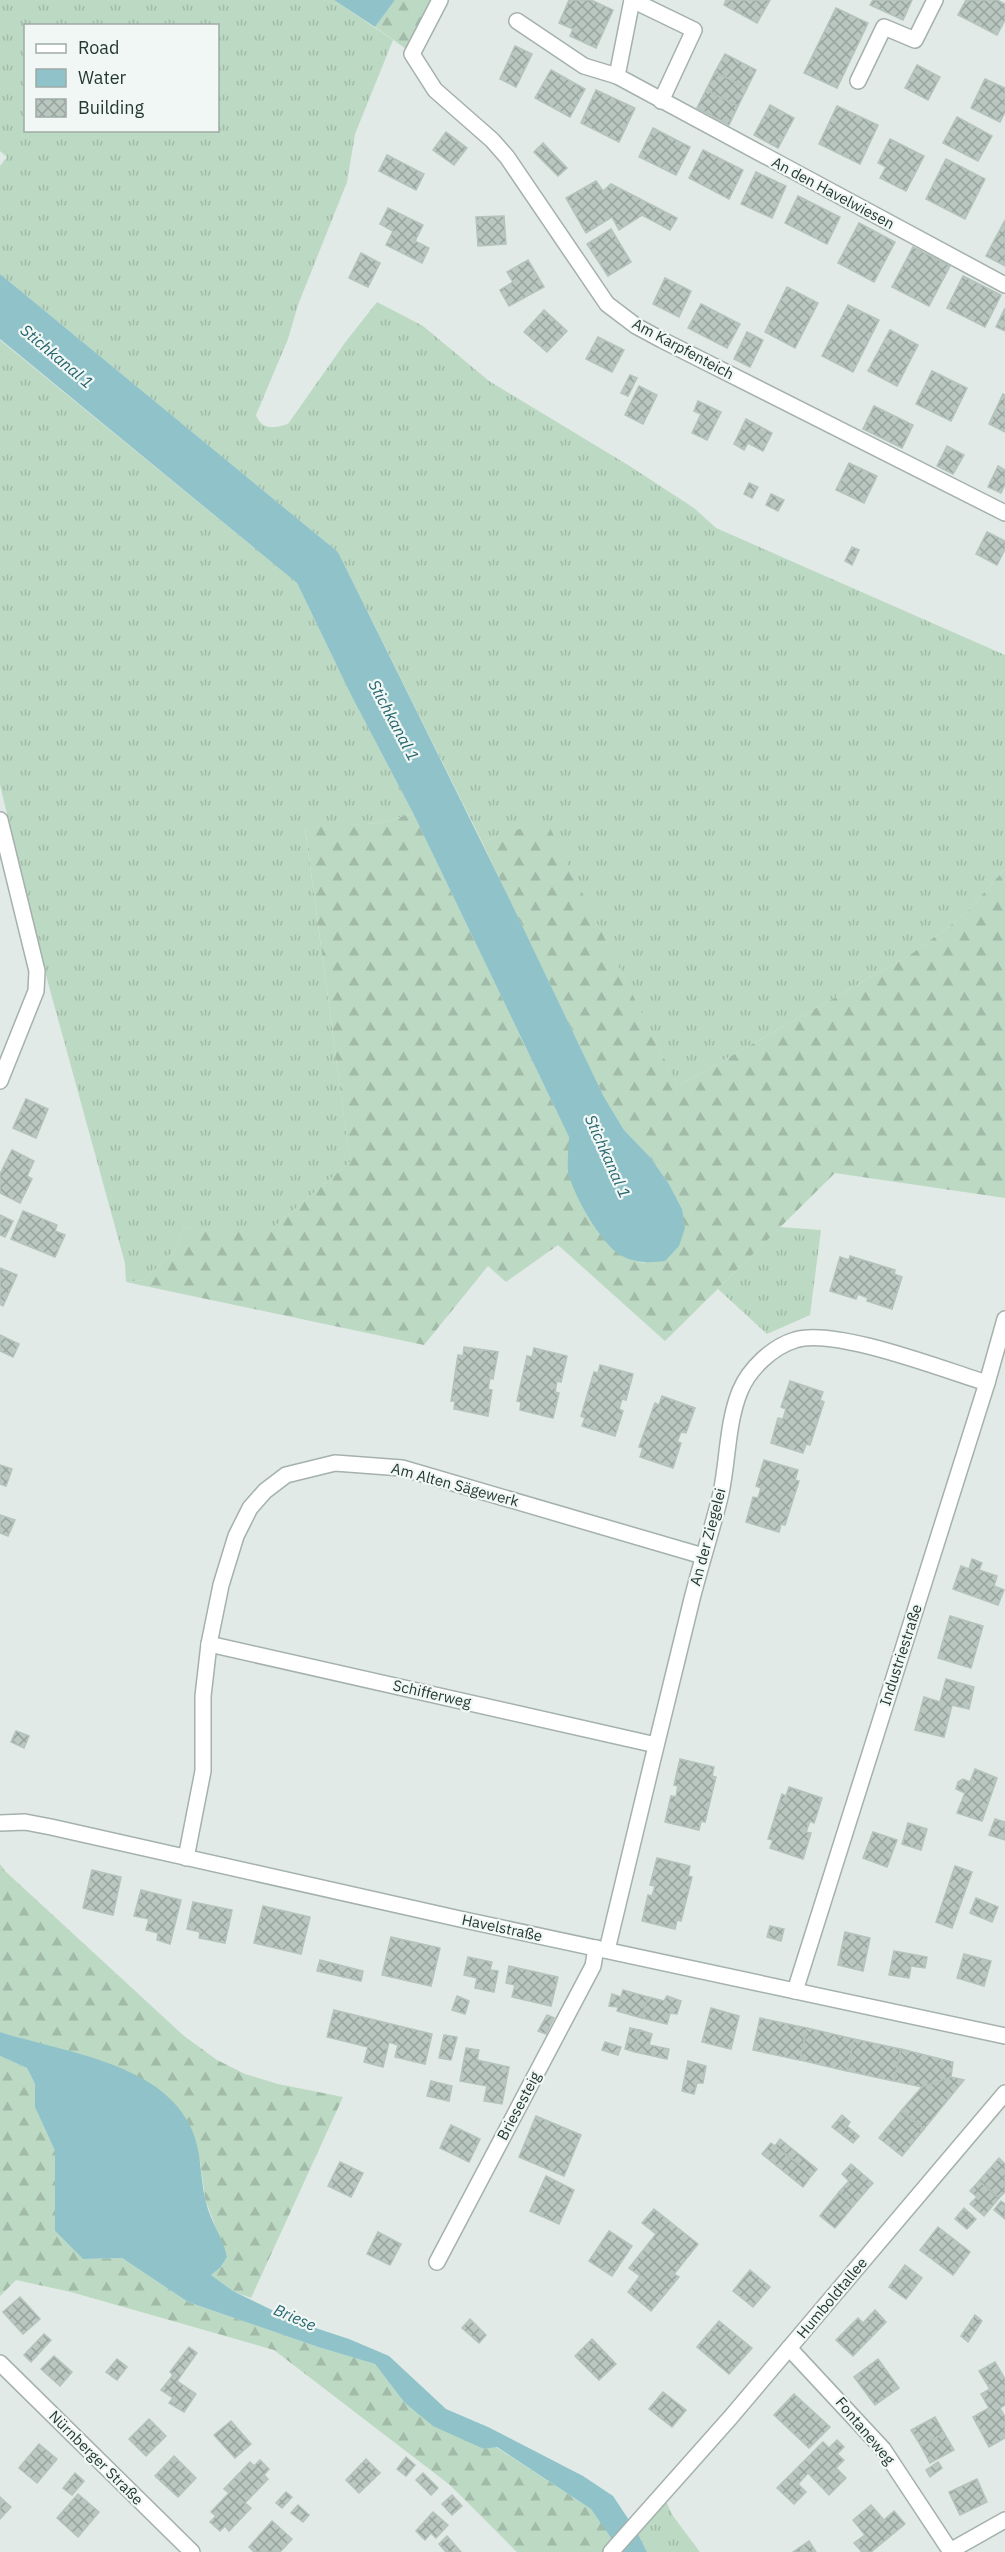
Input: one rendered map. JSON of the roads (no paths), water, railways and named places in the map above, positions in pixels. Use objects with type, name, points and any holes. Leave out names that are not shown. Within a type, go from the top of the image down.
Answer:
[{"type":"street","name":"Am Karpfenteich","points":[[440,0],[412,54],[435,90],[492,140],[507,157],[607,304],[636,326],[1005,513]]},
{"type":"street","points":[[617,76],[632,0],[694,30],[661,101]]},
{"type":"street","points":[[858,81],[884,27],[915,40],[935,0]]},
{"type":"street","name":"An den Havelwiesen","points":[[517,21],[584,66],[617,76],[1005,285]]},
{"type":"street","points":[[0,820],[37,971],[36,991],[0,1081]]},
{"type":"street","name":"Industriestraße","points":[[795,1991],[987,1383],[1005,1319]]},
{"type":"street","name":"An der Ziegelei","points":[[602,1949],[721,1493],[733,1412],[740,1390],[751,1371],[775,1350],[795,1340],[825,1336],[857,1343],[987,1383]]},
{"type":"street","name":"Am Alten Sägewerk","points":[[186,1858],[203,1771],[203,1696],[209,1644],[221,1585],[236,1536],[250,1508],[265,1491],[286,1475],[335,1463],[402,1468],[703,1556]]},
{"type":"street","name":"Schifferweg","points":[[209,1644],[656,1745]]},
{"type":"street","name":"Havelstraße","points":[[0,1823],[25,1822],[51,1827],[1005,2036]]},
{"type":"street","name":"Briesesteig","points":[[437,2262],[602,1949]]},
{"type":"street","name":"Humboldtallee","points":[[611,2552],[658,2502],[1005,2093]]},
{"type":"street","name":"Fontaneweg","points":[[789,2348],[883,2449],[950,2552]]},
{"type":"street","name":"Nürnberger Straße","points":[[0,2363],[192,2552]]},
{"type":"street","points":[[950,2552],[1005,2520]]},
{"type":"water","points":[[334,0],[395,0],[375,27]]},
{"type":"water","name":"Stichkanal 1","points":[[0,274],[338,552],[507,894],[604,1097],[624,1130],[650,1157],[669,1184],[682,1209],[685,1228],[679,1246],[665,1261],[649,1262],[624,1257],[607,1243],[589,1218],[570,1180],[569,1137],[413,813],[351,695],[297,583],[0,339]]},
{"type":"water","points":[[0,2032],[77,2053],[130,2072],[153,2085],[173,2102],[193,2132],[208,2209],[227,2257],[220,2268],[211,2275],[233,2291],[294,2321],[349,2339],[389,2356],[446,2409],[488,2427],[583,2476],[613,2496],[637,2532],[647,2552],[621,2552],[591,2509],[497,2447],[484,2449],[433,2426],[404,2402],[375,2364],[318,2347],[188,2302],[122,2258],[83,2259],[55,2231],[55,2151],[35,2107],[35,2084],[27,2068],[0,2056]]},
{"type":"water label","name":"Briese","points":[[295,2317]]}]
